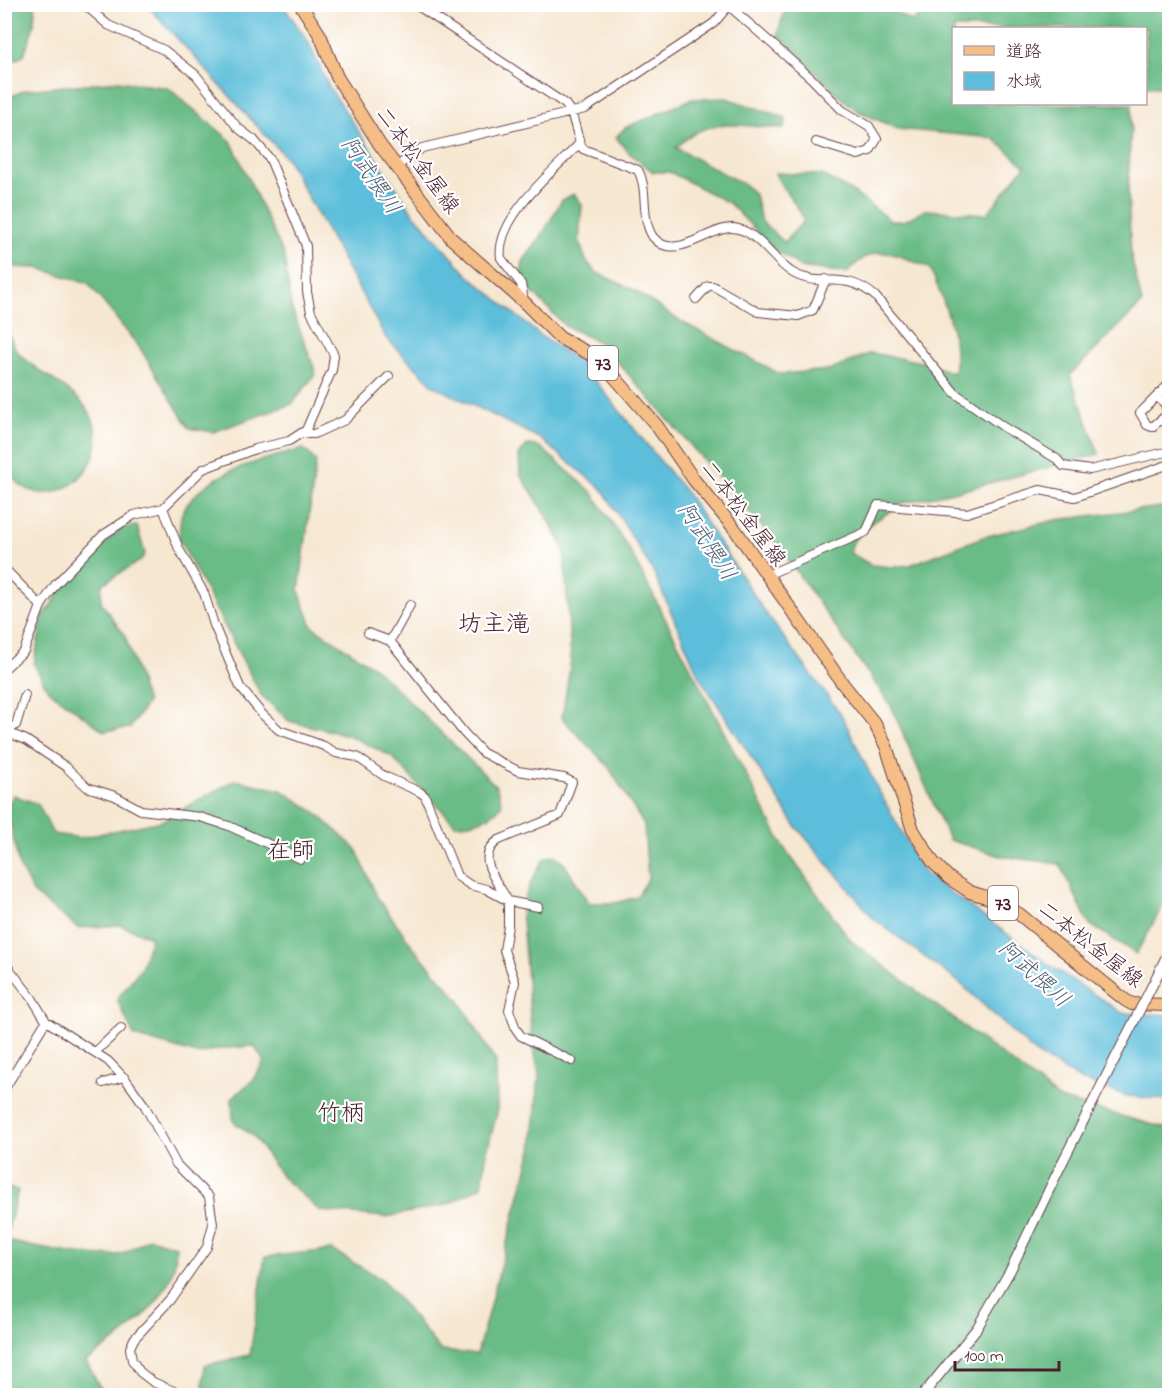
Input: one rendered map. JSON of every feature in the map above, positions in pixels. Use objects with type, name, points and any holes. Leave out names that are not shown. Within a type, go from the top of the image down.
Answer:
[{"type":"main road","name":"二本松金屋線","points":[[300,4],[320,35],[337,77],[396,166],[452,239],[524,302],[560,338],[599,359],[657,426],[843,684],[875,724],[886,746],[913,830],[933,862],[949,878],[970,892],[999,901],[1019,914],[1125,1000],[1132,1004],[1170,1005]]},
{"type":"street","points":[[4,669],[24,651],[41,606],[55,585],[104,535],[135,515],[163,508],[203,469],[255,449],[289,441],[306,430],[332,370],[334,355],[311,312],[307,292],[306,246],[270,159],[254,140],[238,128],[196,75],[164,50],[108,25],[84,4]]},
{"type":"street","points":[[415,4],[554,95],[572,113],[580,143],[584,149],[638,170],[644,184],[650,229],[660,242],[671,246],[684,244],[722,229],[737,229],[750,234],[783,267],[794,273],[805,278],[850,281],[867,289],[955,393],[1005,428],[1057,459],[1063,466],[1090,470],[1170,451]]},
{"type":"street","points":[[396,166],[422,148],[572,113],[595,104],[714,23],[729,5],[805,72],[842,110],[869,126],[877,139],[870,151],[858,155],[816,142]]},
{"type":"street","points":[[524,302],[521,284],[501,258],[513,214],[580,143]]},
{"type":"street","points":[[696,299],[708,286],[713,286],[752,310],[798,316],[813,310],[826,279]]},
{"type":"street","points":[[301,434],[314,434],[345,420],[389,376]]},
{"type":"street","points":[[1157,397],[1166,387],[1170,387]]},
{"type":"street","points":[[766,575],[866,532],[878,505],[967,513],[1040,490],[1075,497],[1170,464]]},
{"type":"street","points":[[163,508],[176,542],[204,593],[214,625],[240,687],[261,714],[279,730],[324,746],[336,753],[357,757],[384,776],[420,792],[429,805],[457,876],[470,885],[486,889],[508,901],[538,907]]},
{"type":"street","points":[[4,568],[41,606]]},
{"type":"street","points":[[390,641],[410,605]]},
{"type":"street","points":[[368,633],[390,641],[464,733],[483,753],[518,771],[564,778],[572,782],[560,815],[492,845],[488,853],[491,874],[508,901],[508,926],[504,950],[514,975],[509,1006],[516,1029],[521,1036],[572,1060]]},
{"type":"street","points":[[5,731],[16,725],[25,694]]},
{"type":"street","points":[[5,731],[26,740],[66,767],[87,787],[115,796],[141,810],[200,817],[229,826],[301,859]]},
{"type":"street","points":[[922,1395],[977,1328],[1010,1271],[1170,949]]},
{"type":"street","points":[[4,962],[32,998],[46,1021],[95,1052],[124,1077],[145,1106],[176,1164],[209,1197],[213,1224],[207,1247],[170,1300],[134,1339],[130,1348],[132,1360],[140,1372],[153,1382],[185,1395]]},
{"type":"street","points":[[4,1090],[46,1021]]},
{"type":"street","points":[[95,1052],[121,1028]]},
{"type":"street","points":[[103,1083],[124,1077]]},
{"type":"green space","points":[[4,5],[35,5],[34,25],[24,55],[5,66]]},
{"type":"green space","points":[[792,5],[883,5],[913,22],[919,15],[917,5],[1169,5],[1169,90],[1147,87],[1147,27],[952,27],[952,105],[1132,105],[1128,192],[1131,256],[1142,303],[1070,375],[1099,454],[971,488],[903,503],[864,528],[853,542],[850,553],[871,565],[891,567],[910,565],[983,537],[1056,520],[1169,506],[1169,895],[1136,954],[1089,924],[1060,864],[1001,856],[949,840],[891,706],[778,545],[601,343],[565,326],[533,293],[521,274],[523,261],[539,240],[562,200],[574,194],[582,205],[579,241],[586,261],[597,273],[632,289],[680,321],[780,374],[831,370],[871,353],[922,362],[954,373],[953,333],[930,268],[886,253],[867,256],[847,273],[801,267],[774,249],[729,203],[670,172],[653,172],[629,153],[616,137],[625,128],[692,99],[726,98],[786,118],[784,128],[714,126],[688,137],[676,148],[745,185],[755,195],[761,221],[784,242],[804,221],[775,173],[822,175],[854,193],[891,221],[904,221],[925,210],[987,214],[1025,166],[993,138],[898,129],[858,111],[839,96],[778,34],[784,12]]},
{"type":"green space","points":[[118,81],[168,88],[231,141],[284,255],[291,307],[316,373],[292,404],[213,432],[189,428],[140,348],[88,283],[37,268],[10,267],[5,281],[5,99],[25,90]]},
{"type":"green space","points":[[4,317],[17,351],[38,370],[74,395],[92,417],[96,431],[96,447],[91,462],[83,474],[58,491],[44,493],[29,490],[14,479],[5,461]]},
{"type":"green space","points":[[527,445],[540,447],[592,492],[630,551],[783,846],[851,941],[1060,1099],[1169,1129],[1169,1395],[207,1396],[203,1386],[205,1365],[250,1355],[265,1257],[332,1250],[383,1280],[441,1351],[477,1354],[532,1150],[539,1075],[532,1039],[521,909],[531,882],[544,859],[554,855],[562,860],[589,903],[615,903],[637,897],[648,879],[644,825],[608,766],[562,718],[571,660],[564,549],[546,514],[520,474],[519,455]]},
{"type":"green space","points":[[304,449],[316,461],[299,591],[312,626],[375,668],[496,786],[502,804],[493,814],[475,822],[455,824],[391,756],[348,735],[289,721],[261,695],[179,539],[183,511],[193,497],[206,486],[237,469]]},
{"type":"green space","points":[[137,526],[145,554],[140,561],[102,584],[101,602],[125,636],[147,703],[130,728],[104,731],[48,690],[34,664],[42,618],[67,582],[123,527]]},
{"type":"green space","points":[[235,780],[281,790],[314,811],[356,849],[377,897],[413,947],[459,1000],[496,1062],[497,1113],[487,1151],[482,1186],[446,1205],[386,1217],[320,1211],[282,1177],[255,1138],[233,1121],[232,1098],[255,1078],[264,1061],[254,1046],[225,1048],[197,1054],[134,1036],[117,999],[141,968],[151,937],[120,925],[78,928],[34,894],[19,866],[7,808],[13,795],[38,804],[53,834],[80,838],[162,821]]},
{"type":"green space","points":[[5,1187],[18,1190],[5,1240]]},
{"type":"green space","points":[[150,1238],[176,1246],[174,1265],[168,1282],[158,1298],[132,1327],[86,1361],[104,1395],[5,1395],[5,1240],[46,1249],[97,1255],[121,1254]]},
{"type":"water","name":"阿武隈川","points":[[147,5],[283,5],[308,41],[329,87],[413,213],[467,274],[542,337],[580,362],[687,494],[767,615],[842,716],[875,784],[925,874],[1058,971],[1122,1013],[1169,1015],[1169,1100],[1127,1096],[1081,1080],[1035,1053],[961,984],[874,919],[795,825],[699,676],[653,571],[603,490],[539,438],[434,386],[386,338],[287,159]]},
{"type":"district","name":"坊主滝","points":[[494,623]]},
{"type":"district","name":"在師","points":[[291,850]]},
{"type":"district","name":"竹柄","points":[[341,1112]]}]
